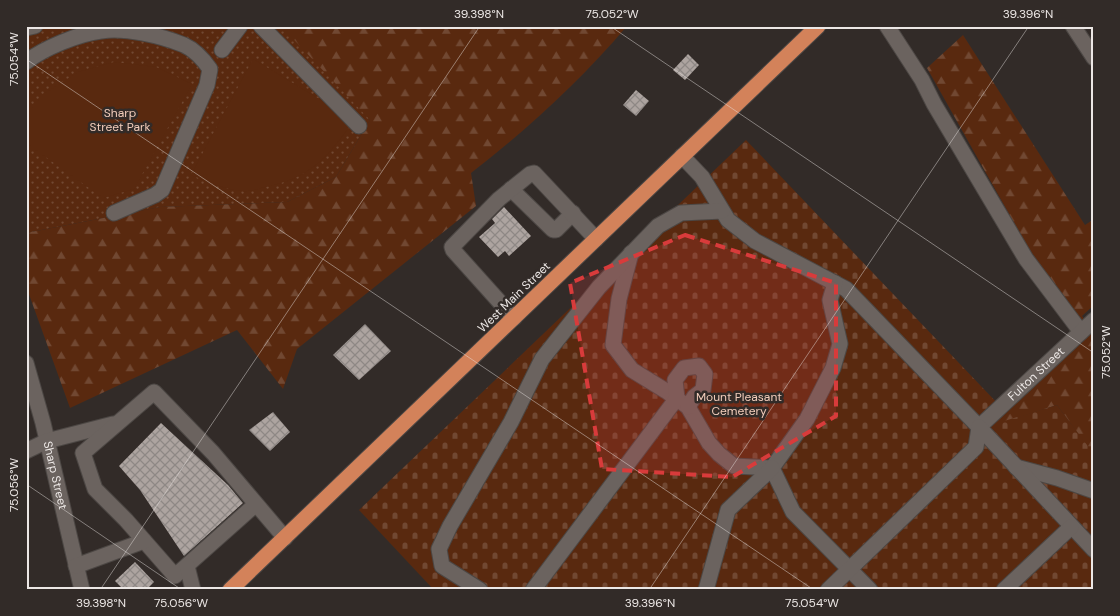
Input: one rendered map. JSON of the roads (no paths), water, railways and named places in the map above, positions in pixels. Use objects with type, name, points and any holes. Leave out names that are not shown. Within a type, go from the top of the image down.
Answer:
[{"type":"highway","name":"West Main Street","points":[[230,590],[818,26]]},
{"type":"street","points":[[26,28],[35,26]]},
{"type":"street","points":[[222,50],[240,26]]},
{"type":"street","points":[[261,26],[359,126]]},
{"type":"street","points":[[887,26],[922,80],[934,104],[1026,259],[1081,332]]},
{"type":"street","points":[[1073,26],[1092,51]]},
{"type":"street","points":[[26,62],[39,52],[76,32],[124,31],[156,36],[185,46],[200,56],[210,68],[207,85],[162,190],[114,213]]},
{"type":"street","points":[[682,156],[702,177],[728,220],[755,241],[846,289],[1094,550]]},
{"type":"street","points":[[514,318],[452,247],[499,199],[530,174],[536,175],[596,239]]},
{"type":"street","points":[[511,189],[553,230],[556,230],[573,214]]},
{"type":"street","points":[[480,590],[442,566],[439,549],[450,526],[511,422],[542,360],[598,287],[658,226],[681,213],[722,211]]},
{"type":"street","points":[[631,252],[619,299],[613,345],[632,370],[682,403],[719,454],[734,466],[772,468]]},
{"type":"street","points":[[706,590],[728,510],[772,468],[807,419],[833,368],[840,344],[830,300],[835,283]]},
{"type":"street","name":"Fulton Street","points":[[979,427],[1094,320]]},
{"type":"street","name":"Sharp Street","points":[[26,363],[47,441],[82,590]]},
{"type":"street","points":[[256,504],[175,576],[126,520],[95,489],[83,453],[154,392],[213,453],[256,504],[284,538]]},
{"type":"street","points":[[534,590],[682,403]]},
{"type":"street","points":[[26,451],[47,441],[116,423]]},
{"type":"street","points":[[828,590],[976,447],[979,427]]},
{"type":"street","points":[[1016,467],[1057,478],[1094,491]]},
{"type":"street","points":[[772,468],[793,512],[870,590]]},
{"type":"street","points":[[1004,590],[1072,526]]},
{"type":"street","points":[[76,566],[144,541]]},
{"type":"street","points":[[187,566],[193,590]]},
{"type":"park label","name":"Sharp Street Park","points":[[120,120]]},
{"type":"park label","name":"Mount Pleasant Cemetery","points":[[739,404]]}]
